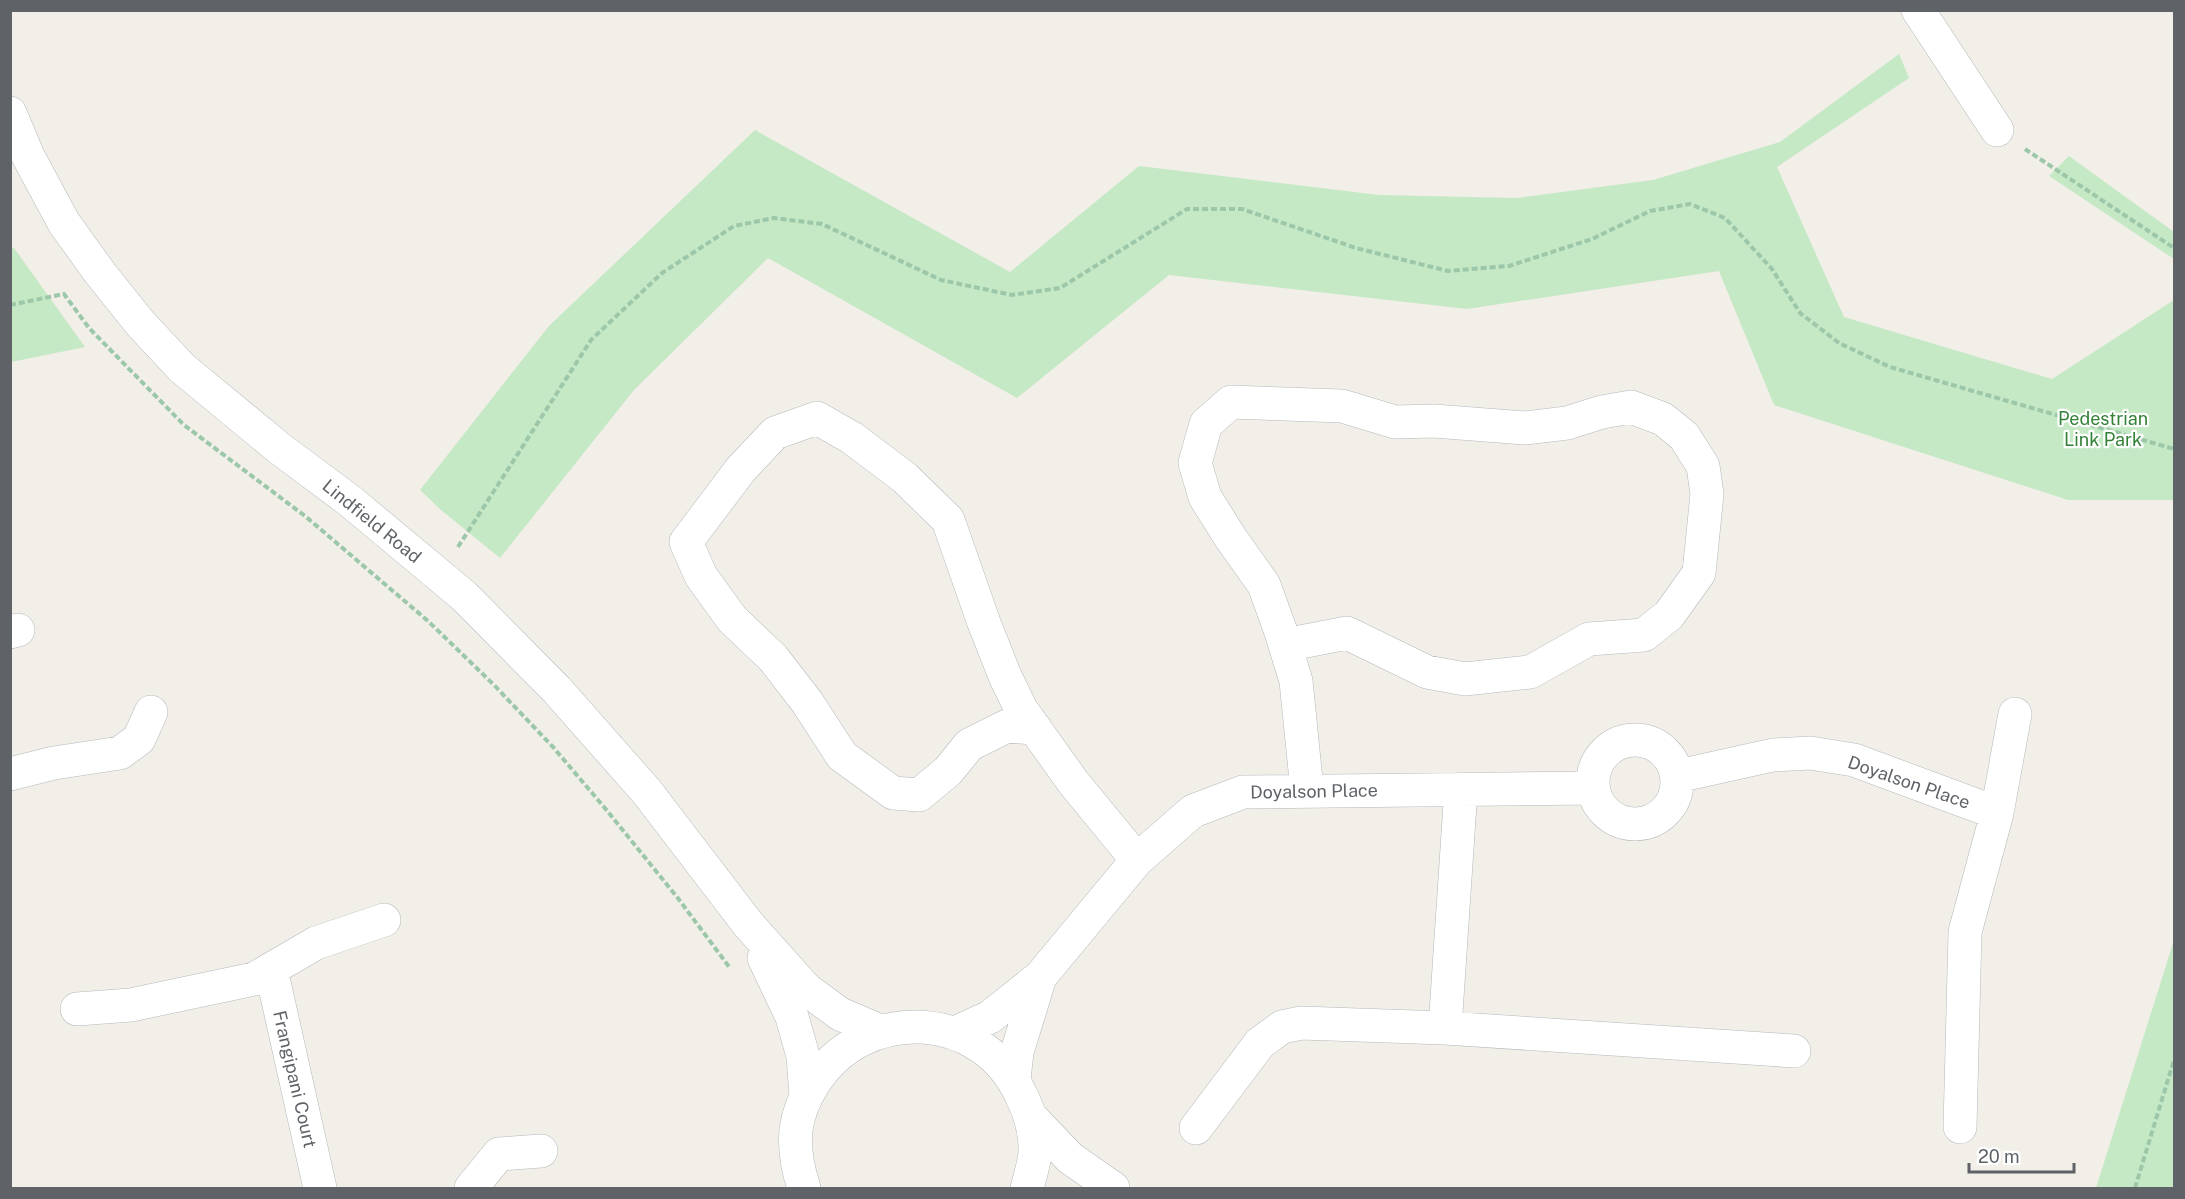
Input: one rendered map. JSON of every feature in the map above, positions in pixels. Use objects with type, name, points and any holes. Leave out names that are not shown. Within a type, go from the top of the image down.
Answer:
[{"type":"street","points":[[1918,10],[1997,130]]},
{"type":"street","name":"Lindfield Road","points":[[10,113],[28,156],[64,223],[120,298],[182,368],[224,405],[350,501],[464,596],[557,690],[640,783],[748,924],[806,989],[840,1014],[880,1031]]},
{"type":"street","points":[[1285,645],[1347,633],[1427,672],[1465,679],[1530,672],[1589,639],[1644,635],[1669,615],[1699,573],[1707,494],[1703,466],[1684,436],[1663,419],[1631,407],[1602,412],[1568,423],[1525,428],[1434,421],[1395,422],[1342,406],[1231,402],[1206,424],[1195,463],[1205,497],[1264,585],[1285,645],[1296,681],[1307,790]]},
{"type":"street","points":[[1035,728],[1007,726],[969,745],[948,771],[919,795],[893,793],[842,756],[807,702],[774,658],[732,619],[701,576],[686,543],[741,469],[775,433],[817,418],[852,438],[905,478],[948,520],[1005,676],[1022,709],[1073,782],[1137,860]]},
{"type":"street","points":[[10,774],[54,763],[120,753],[140,739],[151,712]]},
{"type":"street","points":[[1960,1127],[1965,932],[1997,813],[2015,714]]},
{"type":"street","points":[[1639,740],[1653,743],[1666,752],[1674,763],[1678,776],[1673,802],[1665,813],[1653,821],[1638,824],[1623,822],[1608,815],[1598,802],[1593,788],[1594,772],[1600,758],[1610,747],[1624,741],[1639,740]]},
{"type":"street","name":"Doyalson Place","points":[[1678,776],[1773,755],[1810,753],[1854,760],[1997,813]]},
{"type":"street","name":"Doyalson Place","points":[[955,1033],[990,1017],[1040,977],[1137,860],[1193,811],[1243,792],[1593,788]]},
{"type":"street","points":[[1445,1028],[1461,789]]},
{"type":"street","points":[[77,1009],[131,1005],[254,979],[315,944],[384,921]]},
{"type":"street","name":"Lindfield Road","points":[[748,924],[792,1017],[803,1056],[806,1096]]},
{"type":"street","name":"Frangipani Court","points":[[271,969],[320,1188]]},
{"type":"street","name":"Doyalson Place","points":[[1014,1079],[1017,1052],[1040,977]]},
{"type":"street","points":[[1196,1128],[1260,1043],[1282,1027],[1301,1023],[1445,1028],[1794,1052]]},
{"type":"street","points":[[804,1188],[797,1165],[796,1130],[806,1096],[824,1067],[850,1045],[880,1031],[918,1026],[955,1033],[988,1051],[1014,1079],[1031,1117],[1035,1152],[1027,1188]]},
{"type":"street","points":[[1031,1117],[1070,1158],[1113,1188]]},
{"type":"street","points":[[471,1188],[499,1154],[541,1151]]},
{"type":"path","points":[[1997,130],[2175,248]]},
{"type":"path","points":[[440,575],[591,340],[662,273],[734,226],[774,218],[822,224],[941,280],[1012,295],[1060,288],[1187,209],[1242,209],[1356,248],[1448,271],[1509,266],[1592,239],[1650,211],[1690,204],[1725,218],[1772,269],[1800,313],[1839,343],[1890,368],[2175,449]]},
{"type":"path","points":[[10,305],[64,294],[89,328],[184,426],[305,516],[428,621],[554,747],[677,897],[731,969]]},
{"type":"path","points":[[2135,1188],[2175,1060]]},
{"type":"green space","name":"Pedestrian Link Park","points":[[1899,54],[1909,78],[1777,167],[1844,317],[2052,379],[2174,300],[2174,500],[2068,500],[1774,405],[1719,271],[1467,309],[1169,275],[1017,398],[768,258],[634,390],[500,558],[420,490],[549,326],[755,130],[1010,272],[1139,166],[1379,195],[1517,198],[1653,180],[1780,142]]},
{"type":"green space","points":[[2069,156],[2174,232],[2174,259],[2049,176]]},
{"type":"green space","points":[[11,248],[14,248],[85,347],[11,362]]},
{"type":"green space","points":[[2174,940],[2174,1188],[2096,1188]]}]
